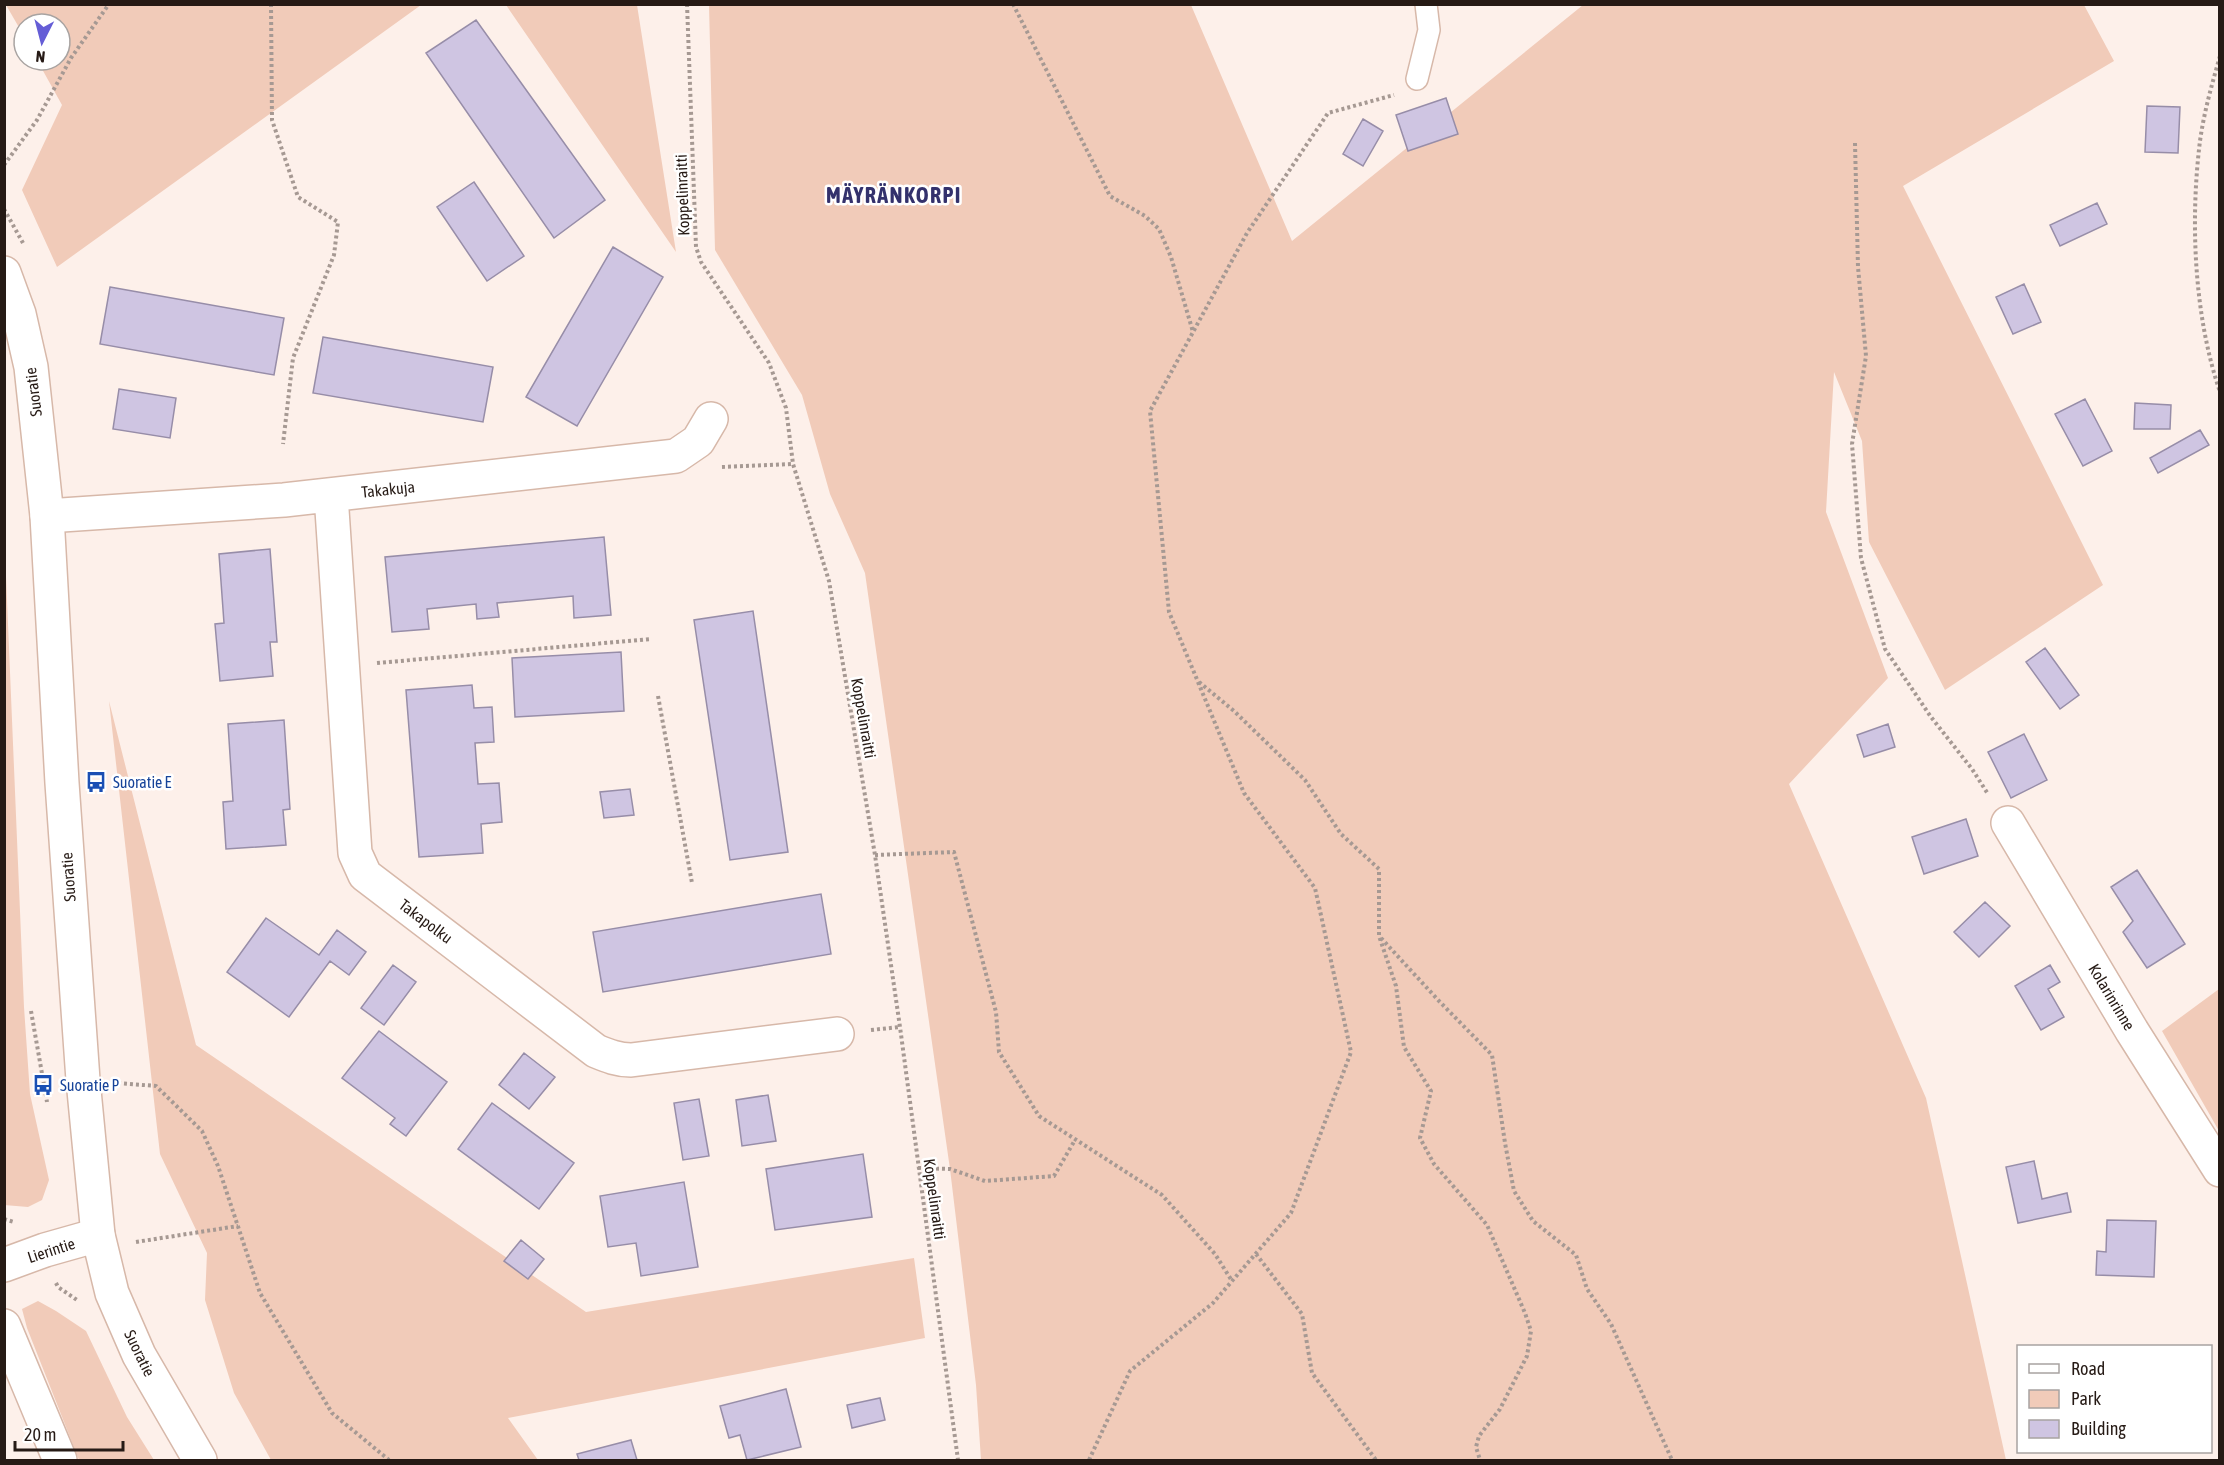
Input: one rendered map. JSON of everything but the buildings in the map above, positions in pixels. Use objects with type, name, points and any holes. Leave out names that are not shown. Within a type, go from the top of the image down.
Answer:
[{"type":"street","name":"Suoratie","points":[[4,273],[19,314],[31,367],[46,516],[64,819],[83,1080],[98,1235],[112,1293],[139,1355],[200,1461]]},
{"type":"street","points":[[676,456],[698,441],[711,419]]},
{"type":"street","name":"Takakuja","points":[[46,516],[273,501],[676,456]]},
{"type":"street","name":"Takapolku","points":[[331,495],[355,853],[365,875],[596,1051],[620,1060],[837,1034]]},
{"type":"street","name":"Kolarinrinne","points":[[2008,824],[2132,1031],[2220,1170]]},
{"type":"street","name":"Lierintie","points":[[4,1265],[45,1250],[98,1235]]},
{"type":"street","points":[[4,1326],[60,1461]]},
{"type":"lane","points":[[1417,79],[1429,30],[1426,4]]},
{"type":"path","points":[[4,165],[37,120],[71,58],[109,4]]},
{"type":"path","points":[[271,4],[272,120],[298,197],[338,222],[334,255],[293,358],[283,444]]},
{"type":"path","name":"Koppelinraitti","points":[[687,4],[696,247],[701,262],[769,363],[786,408],[793,464],[829,581],[875,855],[958,1461]]},
{"type":"path","points":[[1013,4],[1110,196],[1144,216],[1159,229],[1170,257],[1192,332]]},
{"type":"path","points":[[2220,56],[2200,140],[2195,223],[2202,316],[2214,376],[2220,393]]},
{"type":"path","points":[[1089,1461],[1130,1371],[1213,1303],[1291,1213],[1351,1052],[1315,888],[1244,793],[1169,612],[1150,411],[1247,233],[1328,113],[1392,96],[1417,79]]},
{"type":"path","points":[[1855,143],[1858,267],[1866,356],[1852,444],[1861,558],[1885,649],[1931,717],[1972,768],[2008,824]]},
{"type":"path","points":[[676,456],[706,466],[726,468],[793,464]]},
{"type":"path","points":[[344,666],[651,639]]},
{"type":"path","points":[[1198,682],[1234,711],[1305,780],[1341,834],[1379,869],[1379,936],[1396,986],[1404,1047],[1431,1091],[1420,1138],[1434,1164],[1486,1225],[1531,1330],[1527,1356],[1500,1409],[1479,1436],[1476,1447],[1480,1461]]},
{"type":"path","points":[[658,696],[692,883]]},
{"type":"path","points":[[875,855],[954,852],[996,1012],[999,1052],[1039,1116],[1162,1195],[1215,1254],[1232,1281]]},
{"type":"path","points":[[1379,936],[1492,1055],[1514,1191],[1533,1221],[1576,1255],[1587,1289],[1611,1324],[1672,1461]]},
{"type":"path","points":[[111,1082],[156,1086],[202,1131],[218,1166],[260,1293],[332,1413],[388,1461]]},
{"type":"path","points":[[918,1168],[950,1169],[985,1181],[1054,1176],[1075,1140]]},
{"type":"path","points":[[129,1244],[238,1226]]},
{"type":"path","points":[[1256,1254],[1302,1314],[1312,1373],[1376,1461]]},
{"type":"path","points":[[53,1278],[58,1287],[75,1300],[84,1301]]},
{"type":"green space","points":[[6,5],[421,5],[57,267],[22,190],[62,105],[44,72],[72,72],[72,12],[12,12],[12,15]]},
{"type":"green space","points":[[506,5],[637,5],[676,252]]},
{"type":"green space","points":[[709,5],[1191,5],[1292,241],[1583,5],[2084,5],[2114,61],[1903,186],[2103,585],[1945,690],[1869,542],[1862,441],[1834,372],[1826,512],[1888,678],[1789,784],[1926,1098],[2006,1460],[981,1460],[976,1385],[950,1169],[865,573],[830,494],[802,395],[715,250]]},
{"type":"green space","points":[[4,528],[24,1007],[30,1094],[49,1180],[42,1200],[28,1207],[4,1205]]},
{"type":"green space","points":[[109,701],[196,1045],[586,1312],[914,1258],[925,1338],[508,1418],[538,1460],[271,1460],[234,1393],[205,1300],[207,1253],[160,1154]]},
{"type":"green space","points":[[2219,989],[2219,1131],[2162,1031]]},
{"type":"green space","points":[[38,1301],[86,1331],[127,1417],[154,1460],[79,1460],[27,1328],[22,1309]]},
{"type":"place","name":"Suoratie E","points":[[96,782]]},
{"type":"place","name":"Suoratie P","points":[[43,1085]]},
{"type":"district","name":"MÄYRÄNKORPI","points":[[894,195]]}]
